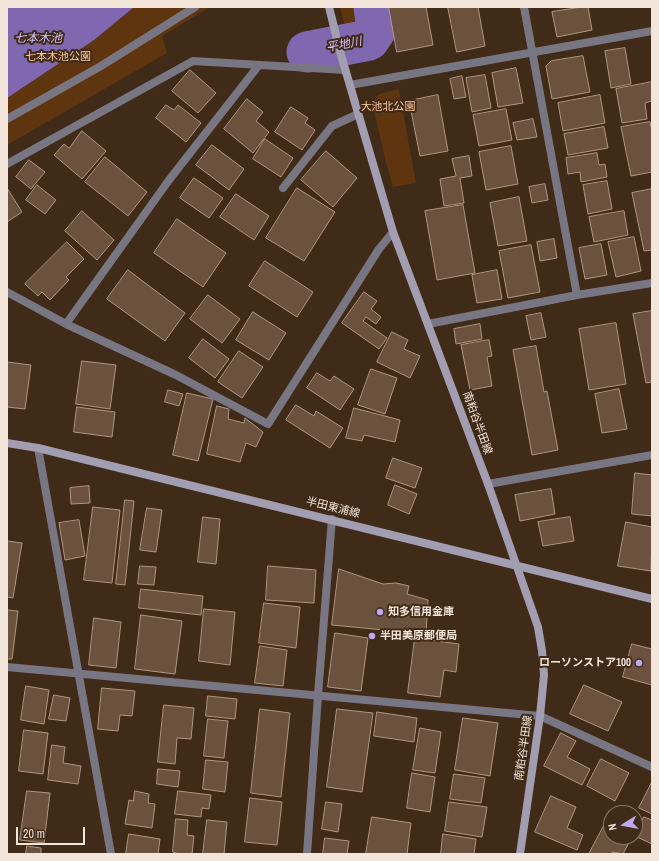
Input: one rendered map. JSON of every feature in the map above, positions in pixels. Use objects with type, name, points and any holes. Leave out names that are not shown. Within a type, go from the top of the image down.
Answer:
[{"type":"main road","name":"南粕谷半田線","points":[[329,7],[345,70],[393,232],[488,484],[515,564],[530,601],[542,651],[544,675],[540,716],[520,854]]},
{"type":"main road","name":"半田東浦線","points":[[7,443],[38,448],[332,519],[652,599]]},
{"type":"street","points":[[7,119],[101,66],[195,7]]},
{"type":"street","points":[[524,7],[577,295]]},
{"type":"street","points":[[350,85],[652,31]]},
{"type":"street","points":[[7,164],[193,61],[345,70]]},
{"type":"street","points":[[66,324],[169,180],[259,65]]},
{"type":"street","points":[[283,188],[332,126],[358,114]]},
{"type":"street","points":[[8,293],[66,324],[176,375],[268,424],[379,249],[393,232]]},
{"type":"street","points":[[428,324],[577,295],[652,283]]},
{"type":"street","points":[[38,448],[111,854]]},
{"type":"street","points":[[488,484],[652,455]]},
{"type":"street","points":[[307,854],[332,519]]},
{"type":"street","points":[[7,667],[540,716],[652,766]]},
{"type":"green space","name":"七本木池公園","points":[[7,7],[210,7],[162,36],[167,53],[7,145]]},
{"type":"green space","points":[[340,7],[366,7],[368,23],[362,30],[347,35]]},
{"type":"green space","name":"大池北公園","points":[[399,89],[416,183],[393,187],[372,102],[379,94]]},
{"type":"water","name":"七本木池","points":[[7,7],[134,7],[94,40],[7,98]]},
{"type":"building","points":[[389,7],[426,7],[433,45],[397,52]]},
{"type":"building","points":[[448,7],[478,7],[485,46],[457,52]]},
{"type":"building","points":[[588,7],[592,30],[557,37],[552,12]]},
{"type":"building","points":[[625,48],[631,84],[611,88],[605,51]]},
{"type":"building","points":[[583,56],[590,92],[552,99],[546,66],[551,61]]},
{"type":"building","points":[[516,68],[523,103],[498,107],[492,73]]},
{"type":"building","points":[[190,70],[216,93],[198,113],[172,91]]},
{"type":"building","points":[[485,75],[491,108],[472,112],[466,78]]},
{"type":"building","points":[[462,76],[466,97],[454,99],[450,79]]},
{"type":"building","points":[[652,82],[652,101],[645,103],[647,119],[622,123],[616,89]]},
{"type":"building","points":[[438,95],[448,151],[420,156],[409,101]]},
{"type":"building","points":[[600,95],[605,123],[563,131],[558,103]]},
{"type":"building","points":[[247,99],[263,112],[256,121],[269,132],[253,153],[224,129]]},
{"type":"building","points":[[166,105],[174,110],[178,105],[201,123],[186,142],[156,118]]},
{"type":"building","points":[[291,107],[308,118],[305,123],[315,130],[302,150],[275,132]]},
{"type":"building","points":[[506,109],[512,140],[479,146],[473,115]]},
{"type":"building","points":[[533,119],[537,137],[517,140],[513,123]]},
{"type":"building","points":[[650,122],[652,131],[652,172],[631,176],[621,127]]},
{"type":"building","points":[[604,127],[608,148],[568,155],[564,134]]},
{"type":"building","points":[[82,131],[106,151],[82,179],[54,155],[64,144],[69,148]]},
{"type":"building","points":[[265,139],[293,158],[281,177],[253,159]]},
{"type":"building","points":[[212,145],[244,169],[229,190],[196,165]]},
{"type":"building","points":[[511,146],[518,184],[486,190],[479,152]]},
{"type":"building","points":[[326,151],[357,178],[333,207],[301,180]]},
{"type":"building","points":[[597,153],[599,165],[605,164],[607,177],[581,182],[580,172],[568,174],[566,158]]},
{"type":"building","points":[[469,156],[472,176],[460,178],[464,203],[444,206],[440,179],[456,176],[452,159]]},
{"type":"building","points":[[105,157],[147,192],[128,216],[85,182]]},
{"type":"building","points":[[29,160],[45,172],[31,189],[16,177]]},
{"type":"building","points":[[194,178],[223,198],[209,218],[180,198]]},
{"type":"building","points":[[607,181],[612,209],[588,214],[583,185]]},
{"type":"building","points":[[545,184],[548,200],[532,203],[529,187]]},
{"type":"building","points":[[37,185],[56,200],[45,214],[26,200]]},
{"type":"building","points":[[7,188],[22,212],[7,222]]},
{"type":"building","points":[[297,188],[335,212],[304,261],[266,238]]},
{"type":"building","points":[[652,189],[652,250],[644,251],[632,193]]},
{"type":"building","points":[[236,194],[269,216],[254,240],[220,217]]},
{"type":"building","points":[[519,197],[527,241],[498,246],[490,203]]},
{"type":"building","points":[[463,205],[475,273],[437,280],[425,211]]},
{"type":"building","points":[[82,211],[114,240],[97,260],[65,231]]},
{"type":"building","points":[[624,211],[628,235],[594,242],[589,217]]},
{"type":"building","points":[[177,219],[226,253],[203,287],[154,253]]},
{"type":"building","points":[[634,237],[641,271],[616,277],[608,242]]},
{"type":"building","points":[[554,239],[557,258],[540,261],[537,242]]},
{"type":"building","points":[[67,242],[84,259],[66,277],[69,280],[50,300],[42,292],[38,296],[25,284]]},
{"type":"building","points":[[601,244],[607,275],[585,279],[579,248]]},
{"type":"building","points":[[531,245],[540,292],[508,298],[499,251]]},
{"type":"building","points":[[265,261],[313,292],[297,317],[249,286]]},
{"type":"building","points":[[128,270],[185,313],[165,341],[107,299]]},
{"type":"building","points":[[497,270],[502,299],[477,303],[472,275]]},
{"type":"building","points":[[364,292],[377,301],[371,309],[381,317],[376,324],[366,317],[363,321],[387,338],[379,349],[342,323]]},
{"type":"building","points":[[208,295],[240,319],[222,343],[190,319]]},
{"type":"building","points":[[652,311],[652,382],[646,383],[633,314]]},
{"type":"building","points":[[253,312],[286,333],[269,360],[236,340]]},
{"type":"building","points":[[541,313],[546,337],[531,340],[526,316]]},
{"type":"building","points":[[616,323],[626,384],[589,390],[579,329]]},
{"type":"building","points":[[480,324],[482,339],[456,344],[454,329]]},
{"type":"building","points":[[392,332],[408,340],[404,349],[420,356],[410,378],[377,362]]},
{"type":"building","points":[[203,339],[229,359],[215,378],[189,358]]},
{"type":"building","points":[[489,340],[492,356],[487,357],[492,386],[470,390],[461,345]]},
{"type":"building","points":[[536,346],[544,392],[547,391],[558,450],[532,455],[513,350]]},
{"type":"building","points":[[239,351],[263,367],[242,398],[218,382]]},
{"type":"building","points":[[82,361],[116,365],[110,409],[76,404]]},
{"type":"building","points":[[7,362],[31,365],[25,409],[7,407]]},
{"type":"building","points":[[371,369],[397,378],[385,414],[358,405]]},
{"type":"building","points":[[317,373],[330,381],[334,376],[354,389],[340,410],[307,388]]},
{"type":"building","points":[[619,389],[627,429],[602,433],[595,394]]},
{"type":"building","points":[[168,390],[183,394],[179,406],[165,402]]},
{"type":"building","points":[[187,393],[213,399],[198,461],[173,455]]},
{"type":"building","points":[[296,405],[314,416],[316,411],[343,428],[330,448],[286,420]]},
{"type":"building","points":[[217,406],[229,409],[228,419],[244,423],[245,418],[263,432],[256,447],[246,443],[240,462],[207,454]]},
{"type":"building","points":[[77,407],[115,412],[112,437],[74,432]]},
{"type":"building","points":[[354,408],[400,420],[395,442],[364,435],[362,441],[346,438]]},
{"type":"building","points":[[393,458],[422,468],[415,488],[386,478]]},
{"type":"building","points":[[635,473],[652,475],[652,516],[632,514]]},
{"type":"building","points":[[395,485],[417,494],[409,514],[388,505]]},
{"type":"building","points":[[89,486],[90,503],[71,504],[70,488]]},
{"type":"building","points":[[551,489],[555,514],[520,521],[515,495]]},
{"type":"building","points":[[125,500],[134,501],[125,585],[116,584]]},
{"type":"building","points":[[93,507],[120,510],[112,583],[84,580]]},
{"type":"building","points":[[147,508],[162,510],[156,552],[140,550]]},
{"type":"building","points":[[203,517],[220,519],[216,564],[198,562]]},
{"type":"building","points":[[570,517],[574,541],[543,546],[538,522]]},
{"type":"building","points":[[79,520],[85,556],[65,560],[59,523]]},
{"type":"building","points":[[626,522],[652,527],[651,571],[618,566]]},
{"type":"building","points":[[7,541],[22,543],[13,598],[7,597]]},
{"type":"building","points":[[140,566],[156,567],[154,585],[138,584]]},
{"type":"building","points":[[268,566],[316,570],[314,603],[266,600]]},
{"type":"building","name":"知多信用金庫","points":[[339,569],[383,584],[396,583],[409,586],[407,594],[428,600],[426,634],[332,625]]},
{"type":"building","points":[[141,589],[203,596],[201,615],[139,608]]},
{"type":"building","points":[[264,603],[300,607],[296,648],[259,643]]},
{"type":"building","points":[[204,609],[235,612],[230,665],[199,661]]},
{"type":"building","points":[[7,610],[18,611],[12,659],[7,659]]},
{"type":"building","points":[[141,615],[182,621],[175,674],[135,669]]},
{"type":"building","points":[[94,618],[121,622],[116,668],[89,665]]},
{"type":"building","points":[[335,633],[368,638],[361,691],[328,687]]},
{"type":"building","points":[[415,638],[459,644],[456,672],[444,670],[440,697],[408,693]]},
{"type":"building","name":"ローソンストア100","points":[[632,644],[652,649],[652,685],[623,677]]},
{"type":"building","points":[[260,646],[287,650],[283,686],[255,683]]},
{"type":"building","points":[[584,685],[622,702],[608,731],[570,714]]},
{"type":"building","points":[[26,686],[49,690],[44,724],[21,720]]},
{"type":"building","points":[[102,688],[135,691],[132,716],[120,715],[118,731],[98,729]]},
{"type":"building","points":[[54,695],[70,698],[66,721],[49,719]]},
{"type":"building","points":[[208,696],[237,699],[235,719],[206,716]]},
{"type":"building","points":[[164,705],[194,708],[191,739],[177,738],[175,764],[158,762]]},
{"type":"building","points":[[260,709],[290,713],[281,797],[251,793]]},
{"type":"building","points":[[337,709],[373,713],[362,792],[327,787]]},
{"type":"building","points":[[377,712],[417,718],[414,742],[374,736]]},
{"type":"building","points":[[463,718],[498,723],[490,776],[455,770]]},
{"type":"building","points":[[208,719],[228,721],[224,758],[204,756]]},
{"type":"building","points":[[420,728],[441,732],[435,773],[413,770]]},
{"type":"building","points":[[24,730],[48,733],[43,774],[19,771]]},
{"type":"building","points":[[561,733],[576,741],[567,757],[590,769],[582,785],[544,766]]},
{"type":"building","points":[[52,745],[65,747],[63,763],[81,766],[78,784],[48,780]]},
{"type":"building","points":[[601,759],[629,773],[615,801],[587,786]]},
{"type":"building","points":[[206,760],[228,762],[225,792],[203,789]]},
{"type":"building","points":[[158,769],[180,771],[178,787],[157,784]]},
{"type":"building","points":[[412,773],[435,777],[430,812],[407,808]]},
{"type":"building","points":[[454,774],[485,778],[481,803],[450,799]]},
{"type":"building","points":[[652,782],[652,814],[643,810],[643,805],[640,805]]},
{"type":"building","points":[[27,791],[50,793],[44,843],[20,840]]},
{"type":"building","points":[[135,791],[149,794],[148,803],[155,804],[152,828],[125,824],[129,800],[133,801]]},
{"type":"building","points":[[178,791],[211,795],[209,809],[202,808],[201,817],[175,814]]},
{"type":"building","points":[[551,796],[576,807],[567,828],[583,835],[577,850],[535,832]]},
{"type":"building","points":[[250,798],[282,802],[277,845],[245,842]]},
{"type":"building","points":[[326,802],[342,804],[338,832],[322,829]]},
{"type":"building","points":[[449,802],[487,807],[482,837],[445,831]]},
{"type":"building","points":[[372,817],[411,823],[407,854],[366,854]]},
{"type":"building","points":[[644,817],[652,820],[652,844],[643,840]]},
{"type":"building","points":[[176,819],[188,820],[187,835],[194,836],[192,854],[179,854],[173,852]]},
{"type":"building","points":[[207,820],[227,822],[224,854],[203,854]]},
{"type":"building","points":[[603,828],[603,845],[628,845],[623,854],[612,852],[611,854],[589,854]]},
{"type":"building","points":[[129,834],[160,839],[158,854],[126,854]]},
{"type":"building","points":[[443,834],[476,839],[474,854],[441,854]]},
{"type":"building","points":[[325,838],[349,841],[347,854],[323,854]]},
{"type":"building","points":[[27,846],[41,848],[41,854],[26,854]]},
{"type":"waterway","name":"平地川","points":[[307,52],[369,40],[377,28],[374,7]]},
{"type":"place","name":"知多信用金庫","points":[[380,612]]},
{"type":"place","name":"半田美原郵便局","points":[[372,636]]},
{"type":"place","name":"ローソンストア100","points":[[639,663]]}]
